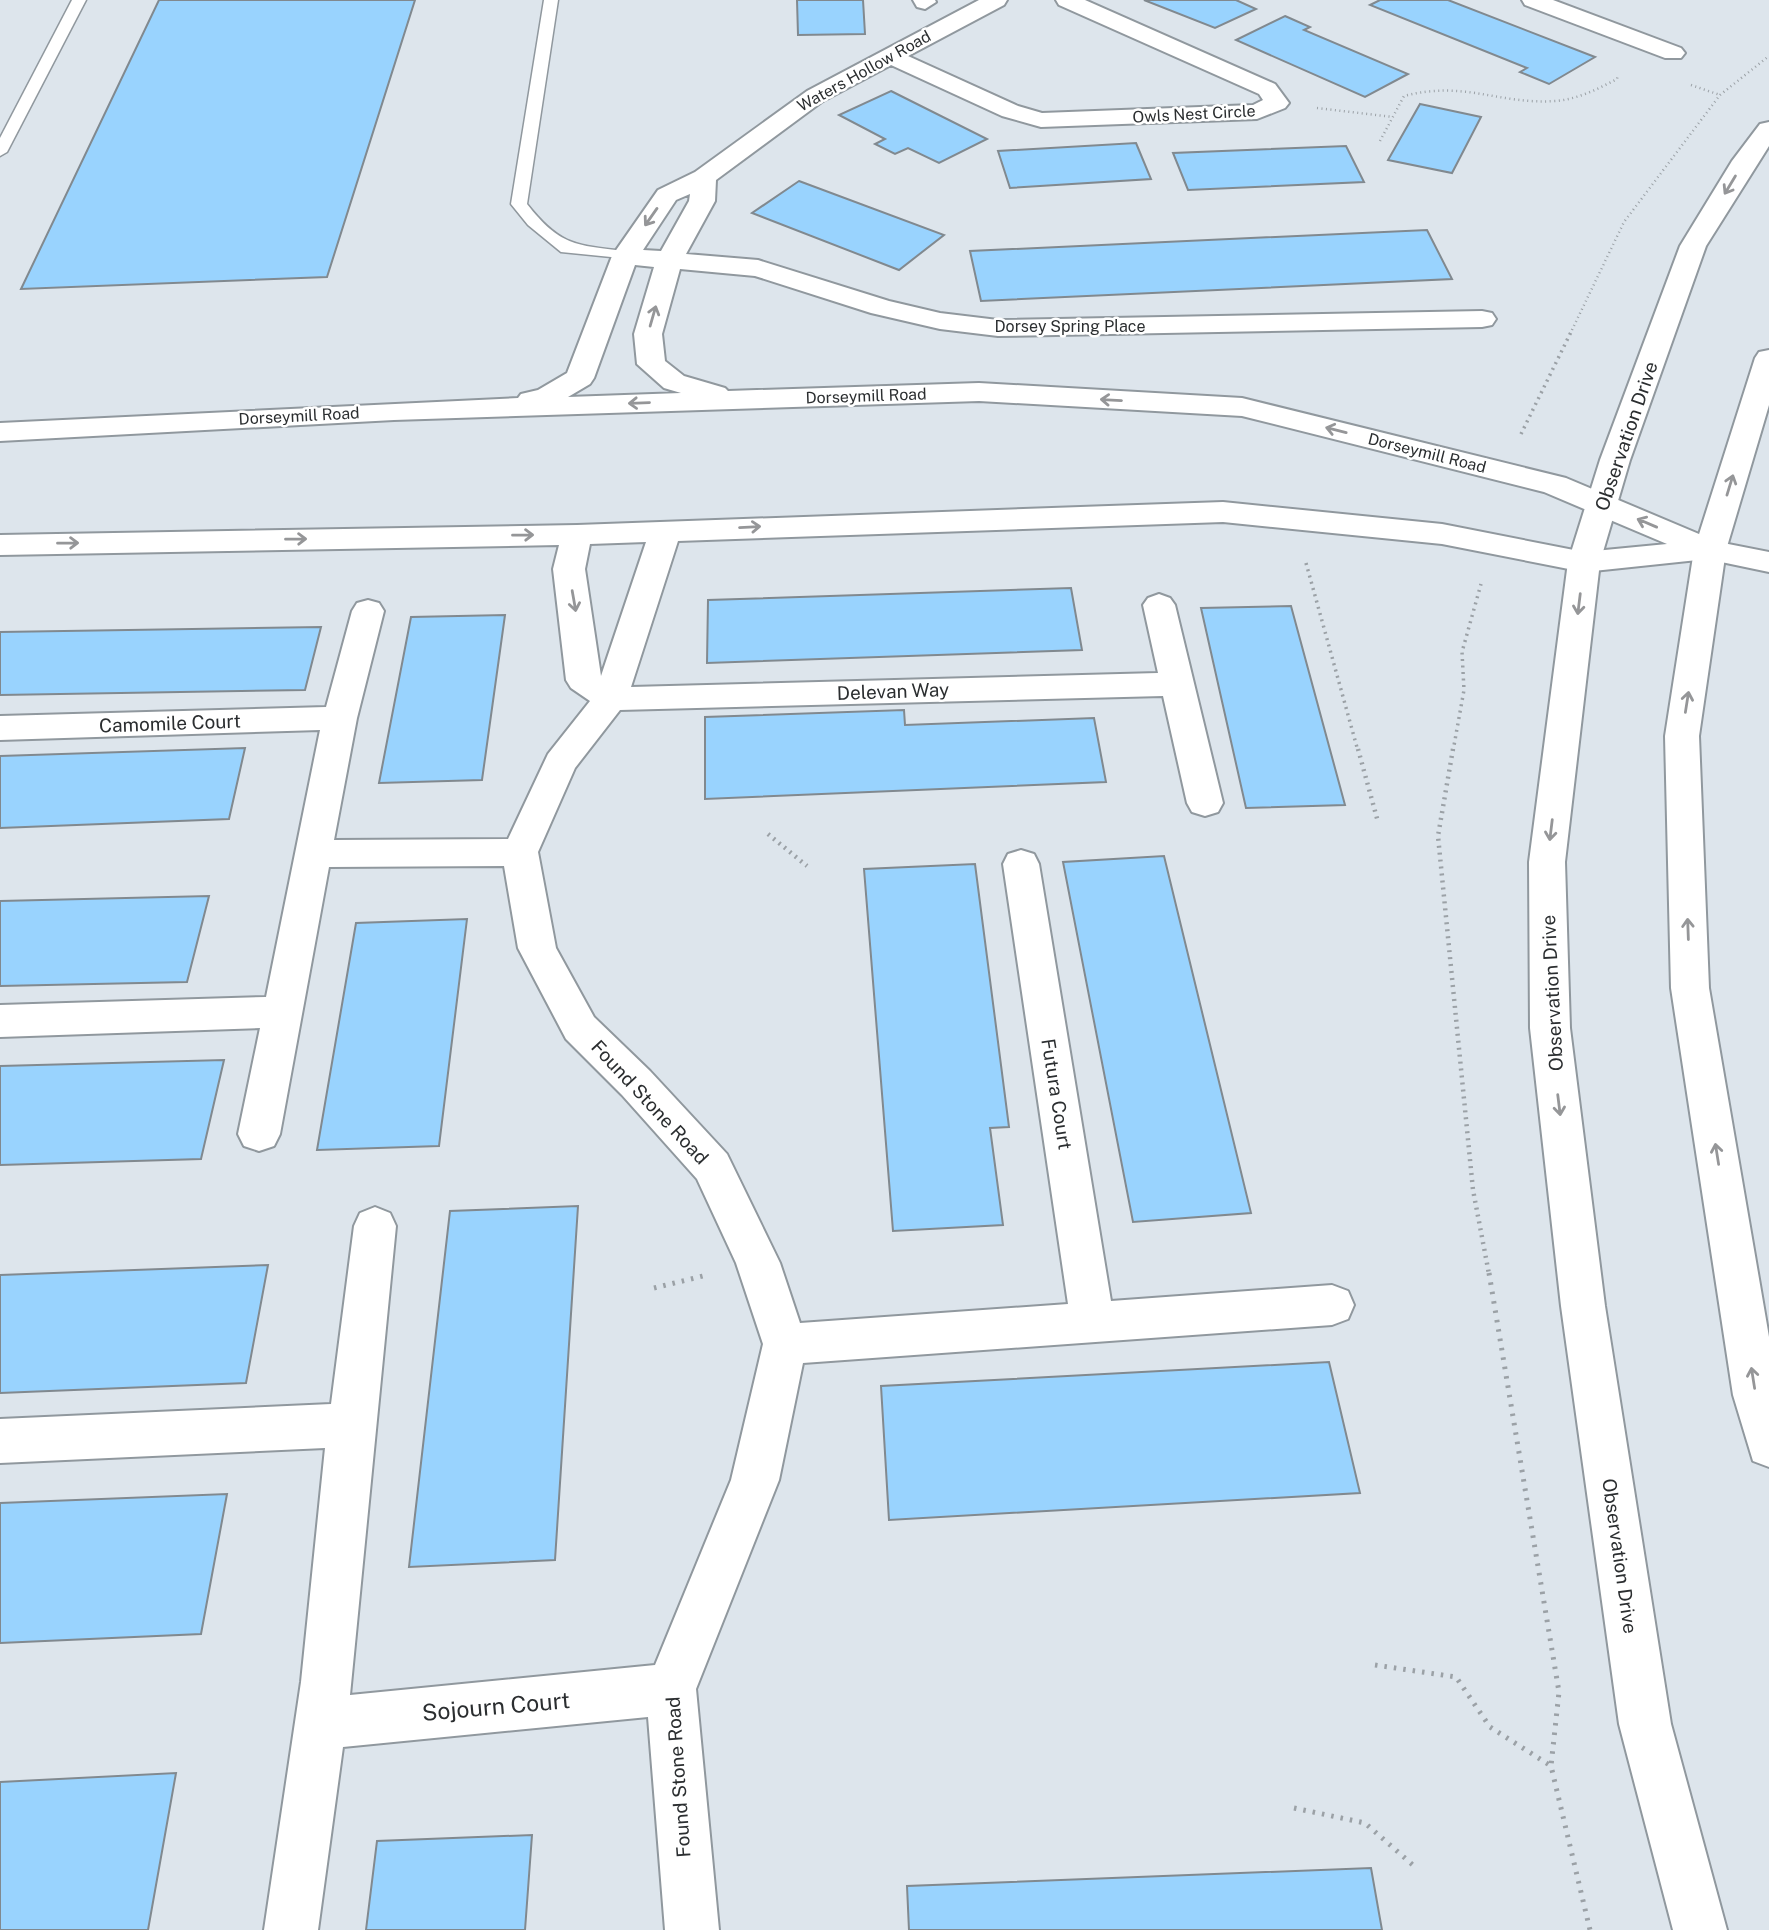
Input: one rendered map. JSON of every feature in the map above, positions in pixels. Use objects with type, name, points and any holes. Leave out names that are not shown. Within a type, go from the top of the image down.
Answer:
[{"type":"street","name":"Waters Hollow Road","points":[[506,408],[548,396],[580,378],[625,256],[667,195],[704,177],[815,96],[996,0]]},
{"type":"street","name":"Owls Nest Circle","points":[[888,55],[1010,111],[1041,120],[1257,112],[1277,103],[1267,89],[1068,0]]},
{"type":"street","points":[[1533,0],[1567,5],[1673,53]]},
{"type":"street","name":"Observation Drive","points":[[1700,1930],[1645,1724],[1583,1306],[1550,1028],[1548,862],[1584,562],[1615,460],[1693,246],[1741,166],[1769,129]]},
{"type":"street","points":[[704,177],[702,201],[669,261],[648,334],[651,364],[674,382],[736,400]]},
{"type":"street","name":"Dorsey Spring Place","points":[[625,256],[758,268],[881,307],[940,321],[999,328],[1482,319]]},
{"type":"street","points":[[1769,358],[1710,550],[1682,736],[1690,988],[1756,1395],[1769,1445]]},
{"type":"street","name":"Dorseymill Road","points":[[0,432],[506,408],[979,393],[1242,407],[1555,485],[1710,550],[1769,562]]},
{"type":"street","name":"Dorseymill Road","points":[[0,545],[577,535],[1223,512],[1442,534],[1584,562],[1710,550]]},
{"type":"street","points":[[315,854],[520,852],[560,763],[610,699],[665,532]]},
{"type":"street","points":[[577,535],[569,569],[580,638],[583,680],[610,699]]},
{"type":"street","points":[[1159,605],[1205,803]]},
{"type":"street","points":[[259,1135],[340,718],[368,611]]},
{"type":"street","name":"Delevan Way","points":[[610,699],[1176,684]]},
{"type":"street","name":"Camomile Court","points":[[0,728],[340,718]]},
{"type":"street","name":"Found Stone Road","points":[[520,852],[537,948],[573,1017],[580,1028],[636,1083],[712,1167],[758,1263],[785,1344],[755,1480],[671,1689],[692,1930]]},
{"type":"street","name":"Futura Court","points":[[1021,864],[1093,1324]]},
{"type":"street","points":[[0,1021],[282,1012]]},
{"type":"street","points":[[291,1930],[321,1723],[351,1425],[375,1226]]},
{"type":"street","points":[[785,1344],[1332,1305]]},
{"type":"street","points":[[0,1441],[351,1425]]},
{"type":"street","name":"Sojourn Court","points":[[321,1723],[671,1689]]},
{"type":"lane","points":[[0,152],[5,132],[79,0]]},
{"type":"lane","points":[[551,0],[519,204],[533,222],[566,250],[625,256]]},
{"type":"path","points":[[1510,474],[1524,424],[1624,222],[1720,95],[1769,56]]},
{"type":"path","points":[[1380,141],[1404,96],[1427,88],[1455,87],[1526,100],[1555,101],[1589,93],[1617,79],[1618,70]]},
{"type":"path","points":[[1682,82],[1720,95]]},
{"type":"path","points":[[1277,103],[1393,117]]},
{"type":"path","points":[[1511,548],[1482,578],[1462,652],[1464,690],[1438,836],[1473,1190],[1508,1373],[1559,1692],[1551,1766],[1590,1930]]},
{"type":"path","points":[[1304,556],[1378,822]]},
{"type":"path","points":[[768,834],[807,866]]},
{"type":"path","points":[[1375,1665],[1456,1677],[1490,1727],[1551,1766]]},
{"type":"path","points":[[1294,1808],[1365,1823],[1414,1866]]},
{"type":"building","points":[[159,0],[415,0],[327,277],[21,289]]},
{"type":"building","points":[[797,0],[863,0],[865,34],[798,35]]},
{"type":"building","points":[[1144,0],[1236,0],[1256,9],[1215,28]]},
{"type":"building","points":[[1380,0],[1448,0],[1595,57],[1549,84],[1520,72],[1527,68],[1370,5]]},
{"type":"building","points":[[1285,16],[1310,27],[1304,30],[1408,74],[1365,97],[1236,40]]},
{"type":"building","points":[[891,91],[987,139],[939,163],[908,148],[895,154],[875,144],[885,139],[839,115]]},
{"type":"building","points":[[1420,104],[1481,117],[1452,173],[1388,160]]},
{"type":"building","points":[[1136,143],[1151,179],[1010,188],[998,151]]},
{"type":"building","points":[[1346,146],[1364,182],[1188,190],[1173,153]]},
{"type":"building","points":[[799,181],[944,235],[899,270],[752,213]]},
{"type":"building","points":[[1427,230],[1452,279],[981,301],[970,251]]},
{"type":"building","points":[[1071,588],[1082,650],[707,663],[708,600]]},
{"type":"building","points":[[1291,606],[1345,805],[1246,808],[1201,608]]},
{"type":"building","points":[[505,615],[482,780],[379,783],[411,617]]},
{"type":"building","points":[[321,627],[305,690],[0,695],[0,632]]},
{"type":"building","points":[[904,710],[905,725],[1094,718],[1106,782],[705,799],[705,717]]},
{"type":"building","points":[[245,748],[229,819],[0,828],[0,756]]},
{"type":"building","points":[[1164,856],[1251,1213],[1133,1222],[1063,862]]},
{"type":"building","points":[[975,864],[1009,1127],[990,1128],[1003,1225],[893,1231],[864,869]]},
{"type":"building","points":[[209,896],[187,982],[0,986],[0,901]]},
{"type":"building","points":[[467,919],[439,1146],[317,1150],[356,923]]},
{"type":"building","points":[[224,1060],[201,1159],[0,1165],[0,1066]]},
{"type":"building","points":[[578,1206],[555,1560],[409,1567],[450,1211]]},
{"type":"building","points":[[268,1265],[246,1383],[0,1393],[0,1275]]},
{"type":"building","points":[[1329,1362],[1360,1493],[889,1520],[881,1386]]},
{"type":"building","points":[[227,1494],[201,1634],[0,1643],[0,1503]]},
{"type":"building","points":[[176,1773],[148,1930],[0,1930],[0,1782]]},
{"type":"building","points":[[532,1835],[525,1930],[366,1930],[377,1841]]},
{"type":"building","points":[[1371,1868],[1382,1930],[909,1930],[907,1886]]}]
